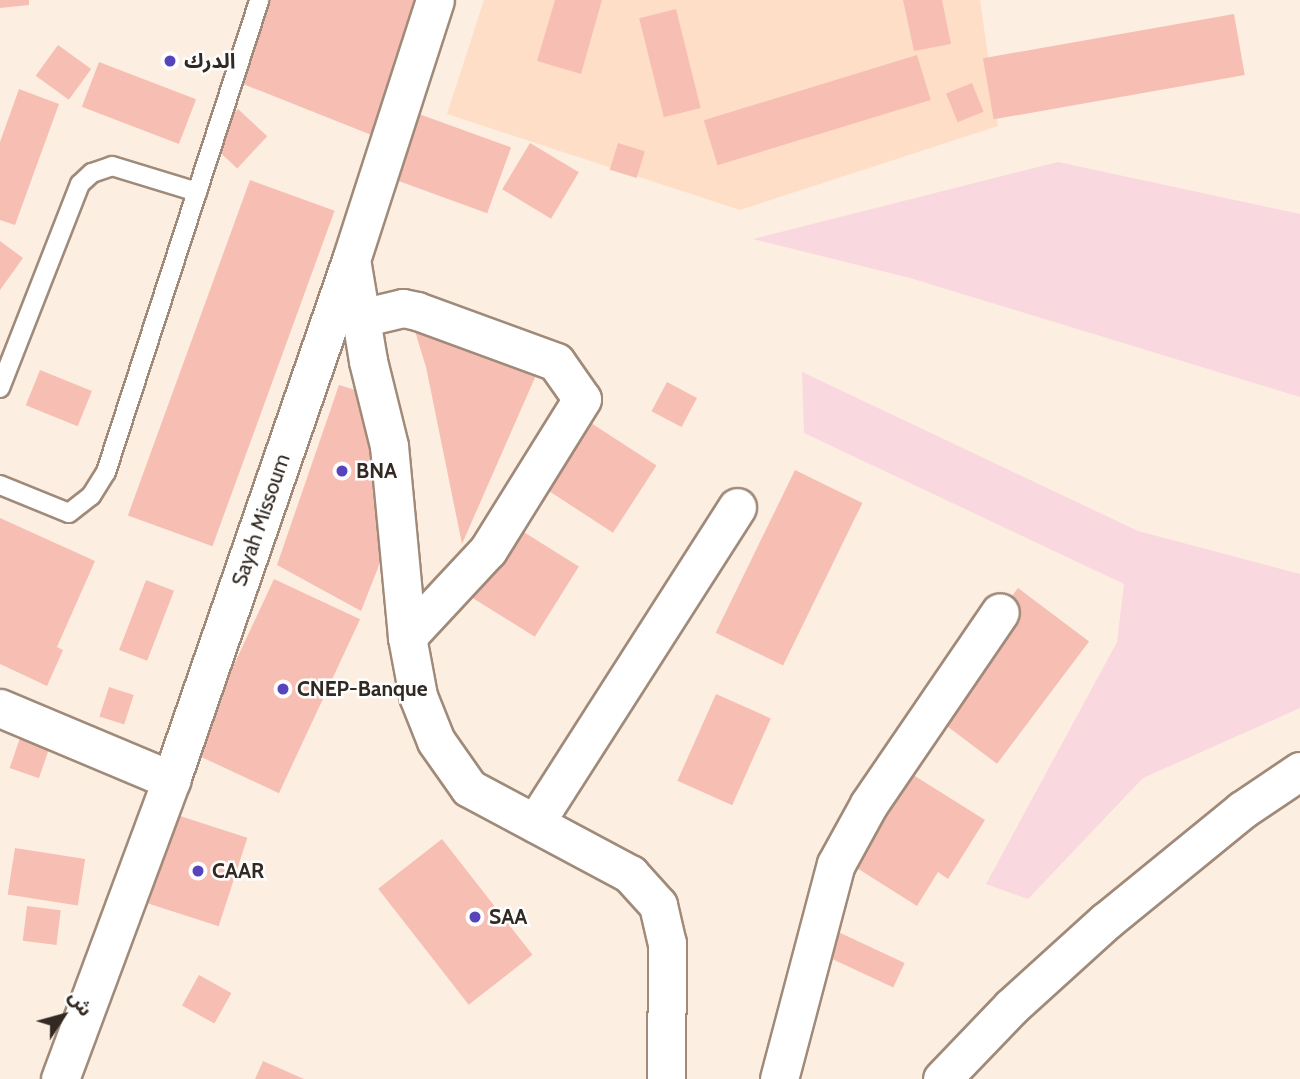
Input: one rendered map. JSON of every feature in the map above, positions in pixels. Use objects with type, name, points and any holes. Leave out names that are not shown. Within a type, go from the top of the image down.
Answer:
[{"type":"street","name":"Sayah Missoum","points":[[60,1079],[171,780],[351,260],[435,0]]},
{"type":"street","points":[[351,260],[388,446],[407,637],[418,696],[436,741],[469,788],[629,874],[658,905],[667,943],[666,1079]]},
{"type":"street","points":[[362,318],[403,308],[417,311],[555,362],[582,399],[488,550],[407,637]]},
{"type":"street","points":[[535,823],[737,507]]},
{"type":"street","points":[[779,1079],[836,864],[869,804],[1000,612]]},
{"type":"street","points":[[0,708],[171,780]]},
{"type":"street","points":[[942,1079],[1011,1007],[1106,921],[1242,810],[1300,771]]},
{"type":"lane","points":[[0,485],[69,513],[91,496],[106,472],[259,0]]},
{"type":"lane","points":[[0,388],[80,184],[92,173],[111,166],[197,192]]},
{"type":"shaded area","points":[[484,0],[980,0],[998,126],[740,210],[447,114]]},
{"type":"shaded area","points":[[1058,162],[1300,214],[1300,397],[910,278],[753,239]]},
{"type":"shaded area","points":[[802,372],[1138,531],[1300,574],[1300,708],[1143,778],[1028,899],[986,884],[1117,642],[1124,584],[804,433]]},
{"type":"building","points":[[0,0],[29,0],[29,5],[0,8]]},
{"type":"building","points":[[265,0],[430,0],[384,140],[243,84]]},
{"type":"building","points":[[555,0],[602,0],[581,74],[537,61]]},
{"type":"building","points":[[903,0],[942,0],[951,44],[914,51]]},
{"type":"building","points":[[676,9],[701,108],[664,117],[639,18]]},
{"type":"building","points":[[1234,14],[1245,75],[994,119],[983,58]]},
{"type":"building","points":[[58,45],[91,69],[69,100],[36,76]]},
{"type":"building","points":[[917,55],[931,100],[717,165],[704,120]]},
{"type":"building","points":[[99,62],[196,99],[179,144],[82,107]]},
{"type":"building","points":[[972,83],[984,112],[958,122],[946,93]]},
{"type":"building","points":[[19,89],[59,104],[15,225],[0,220],[0,142]]},
{"type":"building","points":[[238,109],[267,136],[237,168],[208,141]]},
{"type":"building","points":[[419,114],[511,148],[487,213],[395,180]]},
{"type":"building","points":[[530,143],[579,172],[551,219],[502,189]]},
{"type":"building","points":[[618,143],[645,151],[637,178],[610,170]]},
{"type":"building","points":[[250,180],[335,211],[212,546],[128,515]]},
{"type":"building","points":[[0,241],[23,258],[0,290]]},
{"type":"building","points":[[409,312],[537,373],[462,544],[426,367]]},
{"type":"building","points":[[40,370],[92,391],[78,426],[26,405]]},
{"type":"building","points":[[667,382],[697,398],[682,427],[652,411]]},
{"type":"building","name":"BNA","points":[[339,385],[362,392],[385,550],[361,611],[277,565]]},
{"type":"building","points":[[571,410],[657,466],[613,533],[527,477]]},
{"type":"building","points":[[795,470],[862,503],[783,666],[716,633]]},
{"type":"building","points":[[0,518],[95,561],[57,647],[63,650],[47,686],[0,664]]},
{"type":"building","points":[[511,524],[579,566],[535,637],[467,594]]},
{"type":"building","name":"CNEP-Banque","points":[[274,579],[360,619],[279,793],[193,753]]},
{"type":"building","points":[[146,580],[174,591],[147,661],[119,650]]},
{"type":"building","points":[[1018,588],[1089,642],[997,764],[926,710]]},
{"type":"building","points":[[109,687],[134,695],[124,725],[99,716]]},
{"type":"building","points":[[716,694],[771,718],[732,805],[677,781]]},
{"type":"building","points":[[21,735],[50,745],[39,778],[10,768]]},
{"type":"building","points":[[907,771],[985,820],[948,879],[938,872],[917,906],[849,863]]},
{"type":"building","name":"CAAR","points":[[177,815],[247,838],[219,926],[148,903]]},
{"type":"building","points":[[442,839],[533,955],[469,1005],[378,889]]},
{"type":"building","points":[[15,848],[85,859],[78,906],[8,894]]},
{"type":"building","points":[[27,906],[61,910],[56,945],[23,941]]},
{"type":"building","points":[[834,930],[905,963],[893,987],[823,954]]},
{"type":"building","points":[[199,975],[231,993],[214,1024],[182,1006]]},
{"type":"building","points":[[263,1061],[304,1079],[255,1079]]},
{"type":"place","name":"الدرك","points":[[170,61]]},
{"type":"place","name":"BNA","points":[[342,471]]},
{"type":"place","name":"CNEP-Banque","points":[[283,689]]},
{"type":"place","name":"CAAR","points":[[198,871]]},
{"type":"place","name":"SAA","points":[[475,917]]}]
